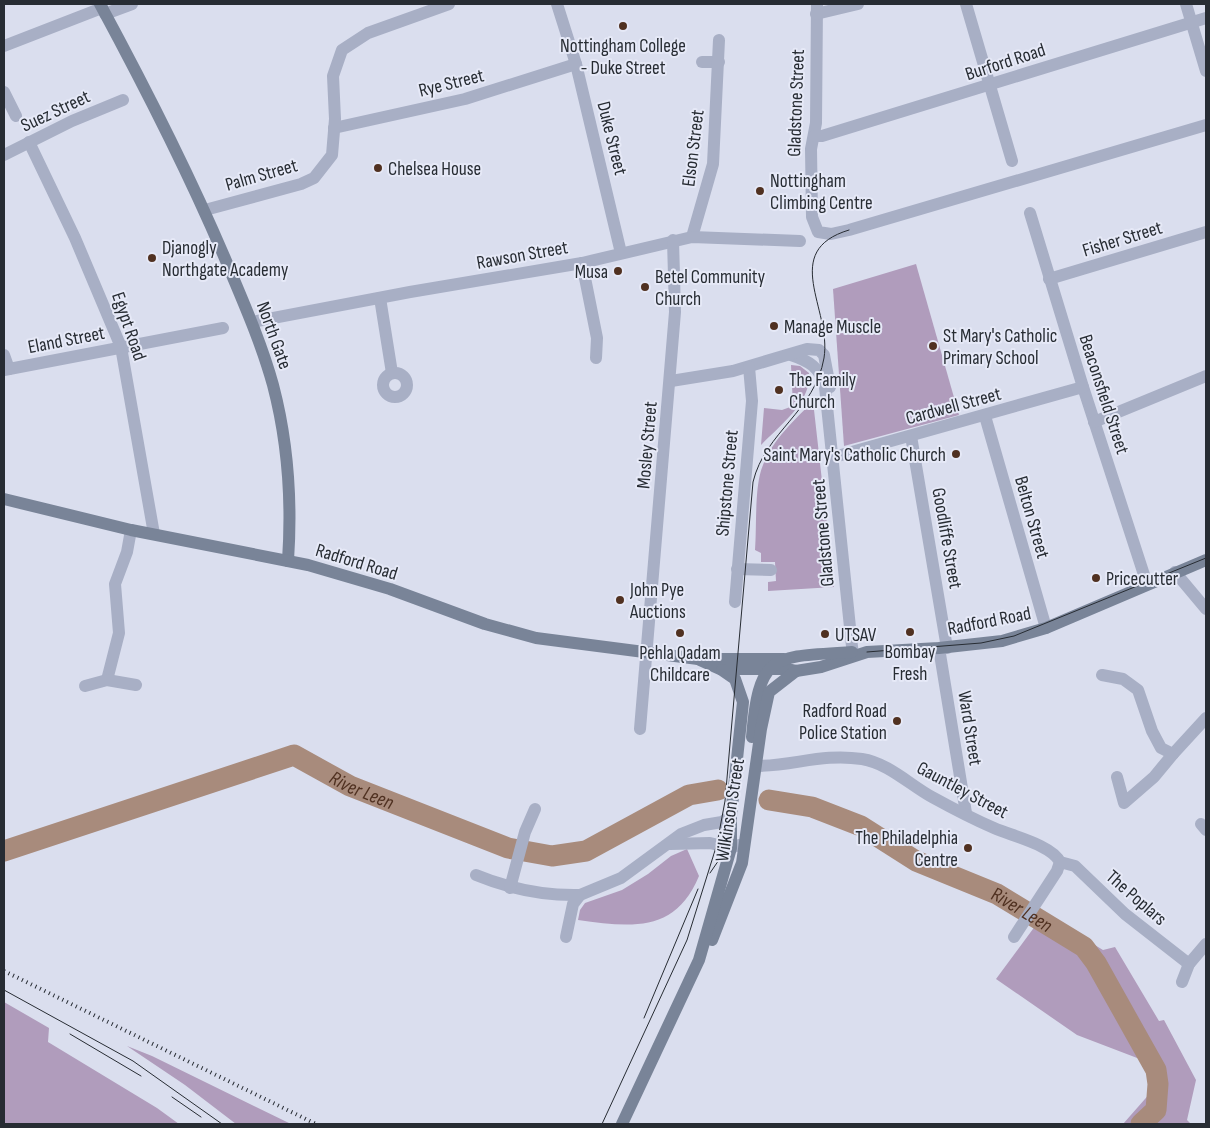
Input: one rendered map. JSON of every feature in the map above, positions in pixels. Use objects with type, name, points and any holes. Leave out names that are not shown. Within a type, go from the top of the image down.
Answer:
[{"type":"street","points":[[4,46],[102,8],[132,4]]},
{"type":"street","name":"Palm Street","points":[[205,210],[301,184],[314,178],[332,155],[335,103],[333,76],[342,50],[356,39],[382,26],[449,4]]},
{"type":"street","name":"Duke Street","points":[[557,4],[576,64],[621,253]]},
{"type":"street","points":[[817,9],[858,4]]},
{"type":"street","points":[[966,4],[1012,161]]},
{"type":"street","points":[[1186,4],[1206,71]]},
{"type":"street","name":"North Gate","points":[[102,8],[147,89],[205,210],[252,322],[273,385],[286,458],[291,517],[288,561]]},
{"type":"street","name":"Gladstone Street","points":[[817,9],[816,123],[811,149],[813,223],[818,232],[832,234],[849,230],[1206,125]]},
{"type":"street","name":"Burford Road","points":[[814,136],[822,136],[1206,18]]},
{"type":"street","name":"Elson Street","points":[[692,237],[713,164],[719,40]]},
{"type":"street","points":[[702,62],[719,62]]},
{"type":"street","name":"Rye Street","points":[[334,128],[465,99],[576,64]]},
{"type":"street","points":[[4,92],[16,116]]},
{"type":"street","name":"Suez Street","points":[[4,155],[72,121],[123,100]]},
{"type":"street","name":"Egypt Road","points":[[29,142],[75,238],[121,348],[154,534]]},
{"type":"street","name":"Beaconsfield Street","points":[[1030,213],[1082,387],[1147,584]]},
{"type":"street","name":"Fisher Street","points":[[1049,279],[1206,232]]},
{"type":"street","name":"Rawson Street","points":[[252,322],[582,263],[692,237],[800,241]]},
{"type":"street","name":"Mosley Street","points":[[640,728],[648,653],[676,312],[673,240]]},
{"type":"street","points":[[582,263],[597,338],[596,358]]},
{"type":"street","points":[[380,298],[392,373]]},
{"type":"street","name":"Eland Street","points":[[6,370],[223,328]]},
{"type":"street","name":"Gladstone Street","points":[[791,355],[798,350],[807,349],[818,350],[824,355],[830,387],[828,407]]},
{"type":"street","points":[[4,355],[6,370]]},
{"type":"street","points":[[671,381],[749,367],[791,355]]},
{"type":"street","name":"Gladstone Street","points":[[791,355],[811,362],[820,373],[828,407],[853,654]]},
{"type":"street","name":"Shipstone Street","points":[[735,602],[752,402],[749,367]]},
{"type":"street","points":[[1094,422],[1206,376]]},
{"type":"street","name":"Cardwell Street","points":[[834,457],[985,416],[1082,387]]},
{"type":"street","name":"Belton Street","points":[[985,416],[1046,628]]},
{"type":"street","name":"Goodliffe Street","points":[[910,436],[943,648]]},
{"type":"street","name":"Radford Road","points":[[4,498],[131,530],[288,561],[390,589],[512,633],[698,659],[784,659],[803,655],[943,648],[1002,640],[1046,628],[1206,560]]},
{"type":"street","points":[[107,680],[119,633],[115,584],[127,552],[131,530]]},
{"type":"street","points":[[738,569],[771,570]]},
{"type":"street","points":[[1175,572],[1206,609]]},
{"type":"street","name":"Ward Street","points":[[943,648],[966,813]]},
{"type":"street","name":"Radford Road","points":[[698,659],[720,669],[786,669],[796,672],[821,667],[853,654]]},
{"type":"street","points":[[752,659],[762,664],[768,670],[771,676],[771,689]]},
{"type":"street","points":[[731,844],[742,818],[748,787],[759,684],[768,670],[784,659]]},
{"type":"street","name":"Wilkinson Street","points":[[699,960],[731,844],[731,816],[743,702],[735,679],[720,669]]},
{"type":"street","points":[[771,689],[796,672]]},
{"type":"street","points":[[1102,675],[1123,679],[1138,690],[1152,731],[1161,748],[1173,754]]},
{"type":"street","points":[[85,686],[107,680],[136,685]]},
{"type":"street","name":"Wilkinson Street","points":[[622,1124],[699,960],[712,939],[732,893],[742,863],[761,729],[771,689]]},
{"type":"street","points":[[1117,777],[1124,803],[1154,777],[1206,718]]},
{"type":"street","name":"Gauntley Street","points":[[756,766],[824,757],[865,760],[896,774],[932,797],[994,828],[1054,852],[1060,862]]},
{"type":"street","points":[[510,888],[525,832],[535,809]]},
{"type":"street","points":[[476,875],[510,888],[532,893],[580,895],[621,878],[682,834],[704,825],[722,822],[731,816]]},
{"type":"street","points":[[670,844],[710,842],[740,845],[749,817]]},
{"type":"street","points":[[1014,937],[1057,871],[1060,862]]},
{"type":"street","name":"The Poplars","points":[[1060,862],[1075,866],[1125,914],[1189,964]]},
{"type":"street","points":[[566,937],[572,904],[580,895]]},
{"type":"street","points":[[1182,982],[1189,964],[1206,944]]},
{"type":"shaded area","points":[[916,264],[959,415],[844,446],[833,289]]},
{"type":"shaded area","points":[[791,365],[800,366],[809,373],[809,384],[800,404],[793,413],[761,445],[764,408],[782,410],[793,406]]},
{"type":"shaded area","points":[[813,401],[834,587],[768,591],[768,582],[776,581],[775,562],[761,562],[761,553],[755,550],[757,495],[760,474],[767,456],[778,438]]},
{"type":"shaded area","points":[[687,849],[699,876],[689,895],[677,908],[664,917],[649,922],[633,924],[578,920],[580,910],[585,903],[622,890],[648,874],[671,856]]},
{"type":"shaded area","points":[[1044,914],[1103,950],[1115,947],[1159,1021],[1164,1020],[1196,1080],[1187,1120],[1191,1124],[1123,1124],[1152,1091],[1145,1061],[1077,1035],[996,979]]},
{"type":"shaded area","points":[[4,1002],[49,1028],[48,1042],[157,1108],[179,1124],[4,1124]]},
{"type":"shaded area","points":[[127,1046],[152,1056],[291,1124],[236,1124],[185,1085]]},
{"type":"waterway","name":"River Leen","points":[[4,851],[294,755],[350,786],[508,848],[552,856],[586,851],[689,795],[718,790]]},
{"type":"waterway","name":"River Leen","points":[[769,800],[812,807],[861,826],[916,861],[997,894],[1084,947],[1096,963],[1156,1070],[1158,1084],[1156,1110],[1141,1124]]},
{"type":"tram line","points":[[602,1124],[687,940],[717,844],[725,801],[753,482],[759,464],[768,449],[811,393],[819,376],[824,358],[824,339],[813,284],[812,267],[817,252],[828,240],[849,230]]},
{"type":"tram line","points":[[867,652],[981,643],[1014,636],[1206,558]]},
{"type":"tram line","points":[[710,873],[732,841]]},
{"type":"tram line","points":[[644,1018],[698,889]]},
{"type":"tram line","points":[[4,990],[133,1061],[222,1124]]},
{"type":"tram line","points":[[70,1034],[141,1076]]},
{"type":"tram line","points":[[172,1097],[201,1117]]},
{"type":"railway","points":[[4,971],[316,1124]]},
{"type":"place","name":"Nottingham College - Duke Street","points":[[623,26]]},
{"type":"place","name":"Chelsea House","points":[[378,168]]},
{"type":"place","name":"Nottingham Climbing Centre","points":[[760,191]]},
{"type":"place","name":"Djanogly Northgate Academy","points":[[152,258]]},
{"type":"place","name":"Musa","points":[[618,271]]},
{"type":"place","name":"Betel Community Church","points":[[645,287]]},
{"type":"place","name":"Manage Muscle","points":[[774,326]]},
{"type":"place","name":"St Mary's Catholic Primary School","points":[[933,346]]},
{"type":"place","name":"The Family Church","points":[[779,390]]},
{"type":"place","name":"Saint Mary's Catholic Church","points":[[956,454]]},
{"type":"place","name":"Pricecutter","points":[[1096,578]]},
{"type":"place","name":"John Pye Auctions","points":[[620,600]]},
{"type":"place","name":"Bombay Fresh","points":[[910,632]]},
{"type":"place","name":"Pehla Qadam Childcare","points":[[680,633]]},
{"type":"place","name":"UTSAV","points":[[825,634]]},
{"type":"place","name":"Radford Road Police Station","points":[[897,721]]},
{"type":"place","name":"The Philadelphia Centre","points":[[968,848]]}]
